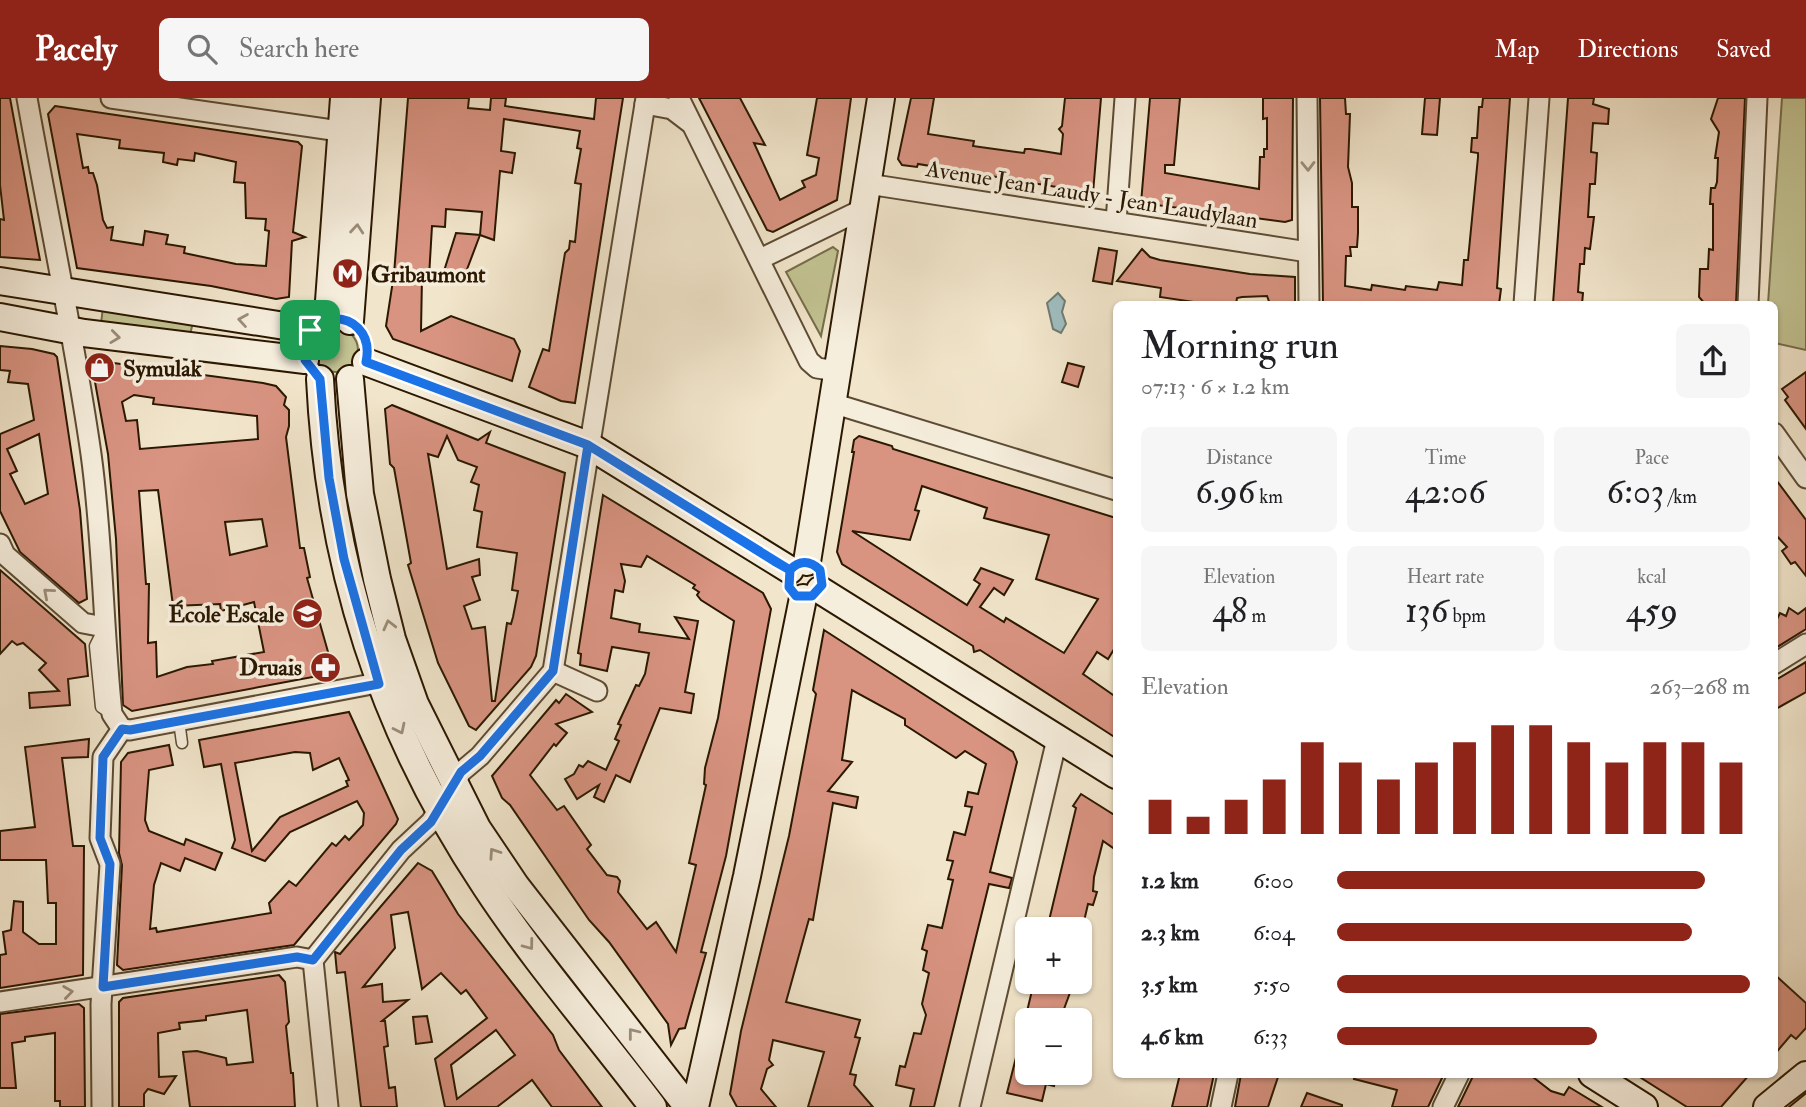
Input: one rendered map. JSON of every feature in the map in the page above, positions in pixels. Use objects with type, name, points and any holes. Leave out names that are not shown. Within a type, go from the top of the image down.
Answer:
[{"type":"street","points":[[27,98],[92,457],[104,627],[103,680],[117,721],[130,730],[379,684],[404,676]]},
{"type":"street","points":[[111,98],[354,133]]},
{"type":"street","points":[[344,98],[354,133]]},
{"type":"street","points":[[367,98],[354,133],[329,324],[305,340],[341,546],[360,624],[379,684],[439,810],[488,890],[653,1107]]},
{"type":"street","points":[[679,98],[802,346],[838,363]]},
{"type":"street","points":[[881,98],[832,403],[798,566],[789,587],[811,594],[1113,773]]},
{"type":"street","points":[[1116,222],[1125,98]]},
{"type":"street","points":[[1307,98],[1309,301]]},
{"type":"street","points":[[1524,301],[1539,98]]},
{"type":"street","points":[[1748,301],[1757,98]]},
{"type":"street","points":[[328,1107],[313,960],[401,850],[431,822],[454,784],[553,671],[645,101],[673,109],[689,122]]},
{"type":"street","points":[[760,259],[866,196]]},
{"type":"street","name":"Avenue Jean Laudy - Jean Laudylaan","points":[[866,196],[1116,222],[1308,253]]},
{"type":"street","points":[[0,281],[329,324],[364,334],[368,352],[358,370],[360,494],[380,591],[404,676],[477,828],[516,886],[688,1107]]},
{"type":"street","points":[[0,317],[312,370],[334,383],[358,370],[588,445],[798,566]]},
{"type":"street","points":[[832,403],[1113,489]]},
{"type":"street","points":[[1778,443],[1806,478]]},
{"type":"street","points":[[0,544],[5,555],[83,623],[104,627]]},
{"type":"street","points":[[695,1107],[811,594]]},
{"type":"street","points":[[1778,662],[1806,644]]},
{"type":"street","points":[[553,671],[597,691]]},
{"type":"street","points":[[102,1107],[103,987],[110,864],[100,838],[103,757],[117,721]]},
{"type":"street","points":[[970,1107],[1057,738]]},
{"type":"street","points":[[0,1002],[297,957],[313,960]]},
{"type":"street","points":[[552,974],[573,958]]},
{"type":"street","points":[[654,1060],[676,1062],[707,1053]]},
{"type":"street","points":[[1767,1107],[1806,1075]]},
{"type":"street","points":[[1221,1107],[1227,1078]]},
{"type":"street","points":[[1443,1107],[1457,1078]]},
{"type":"street","points":[[1598,1078],[1644,1107]]},
{"type":"lane","points":[[178,721],[182,743]]},
{"type":"green space","points":[[1782,98],[1806,98],[1806,350],[1778,344],[1778,301],[1768,301]]},
{"type":"green space","points":[[833,247],[838,251],[821,336],[786,272]]},
{"type":"green space","points":[[103,307],[193,322],[190,335],[101,324]]},
{"type":"green space","points":[[336,328],[351,335],[358,350],[351,365],[336,372],[321,365],[314,350],[321,335]]},
{"type":"water","points":[[1058,293],[1065,301],[1062,312],[1066,324],[1061,333],[1053,329],[1047,303]]},
{"type":"building","points":[[0,98],[10,98],[40,260],[0,257],[0,219],[4,220],[0,185]]},
{"type":"building","points":[[408,98],[469,98],[468,108],[490,110],[491,98],[506,98],[505,106],[594,119],[596,98],[623,98],[575,403],[561,401],[529,387],[543,349],[549,351],[565,253],[569,249],[570,241],[575,242],[581,184],[575,183],[581,149],[577,148],[580,131],[504,119],[501,151],[515,153],[512,173],[500,171],[494,240],[480,235],[482,212],[446,209],[445,227],[432,226],[429,277],[422,277],[421,331],[451,316],[514,339],[520,351],[512,381],[393,339],[386,326],[394,274]]},
{"type":"building","points":[[699,98],[740,98],[765,145],[754,143],[780,200],[805,187],[802,181],[816,175],[819,158],[807,155],[817,98],[851,98],[837,200],[773,232],[767,230]]},
{"type":"building","points":[[911,98],[934,98],[928,134],[974,141],[973,146],[1024,153],[1025,149],[1030,149],[1061,154],[1063,134],[1059,129],[1062,126],[1065,98],[1101,98],[1093,193],[918,164],[917,167],[902,165],[898,159]]},
{"type":"building","points":[[1150,98],[1180,98],[1174,165],[1165,165],[1165,173],[1259,189],[1260,157],[1264,157],[1264,149],[1267,149],[1267,118],[1263,119],[1263,98],[1293,98],[1292,220],[1285,222],[1141,203]]},
{"type":"building","points":[[1320,98],[1345,98],[1346,114],[1350,114],[1348,167],[1352,183],[1352,207],[1358,207],[1358,233],[1357,247],[1350,247],[1351,256],[1346,256],[1345,286],[1371,290],[1372,285],[1405,290],[1406,286],[1437,290],[1439,282],[1462,285],[1464,260],[1468,260],[1478,157],[1478,153],[1471,152],[1472,138],[1477,138],[1479,107],[1482,107],[1483,98],[1510,98],[1497,288],[1501,289],[1499,301],[1323,301]]},
{"type":"building","points":[[1425,98],[1440,98],[1437,135],[1422,134]]},
{"type":"building","points":[[1568,98],[1594,98],[1593,104],[1609,109],[1608,124],[1593,123],[1591,152],[1597,153],[1595,184],[1590,184],[1588,217],[1594,217],[1590,249],[1585,248],[1584,264],[1580,264],[1578,292],[1583,293],[1582,301],[1553,301]]},
{"type":"building","points":[[1718,98],[1745,98],[1736,301],[1702,301],[1699,297],[1700,269],[1708,269],[1709,249],[1713,250],[1713,204],[1710,204],[1711,188],[1715,188],[1717,182],[1718,158],[1715,158],[1719,132],[1711,119]]},
{"type":"building","points":[[55,106],[298,142],[302,146],[293,232],[305,237],[292,241],[289,297],[276,299],[211,286],[77,268],[48,114]],"holes":[[[77,134],[120,140],[119,148],[164,153],[163,162],[177,165],[178,159],[194,161],[195,153],[236,162],[234,182],[245,183],[246,218],[266,219],[265,230],[269,231],[266,266],[236,264],[184,253],[185,247],[166,244],[168,235],[145,231],[143,245],[111,240],[113,227],[107,228],[103,220],[97,185],[93,173],[89,173],[88,167],[83,168]]]},
{"type":"building","points":[[456,233],[480,235],[466,272],[444,271]]},
{"type":"building","points":[[1099,248],[1117,251],[1112,284],[1093,281]]},
{"type":"building","points":[[1142,249],[1150,257],[1160,260],[1250,274],[1295,277],[1295,301],[1269,301],[1267,296],[1242,297],[1237,298],[1236,301],[1187,301],[1160,297],[1161,288],[1117,281]]},
{"type":"building","points":[[0,346],[32,349],[57,357],[80,510],[87,599],[79,603],[20,552],[0,511],[0,434],[34,420],[28,384],[8,382],[10,371],[0,370]],"holes":[[[39,434],[48,494],[25,504],[10,474],[17,471],[7,449]]]},
{"type":"building","points":[[91,360],[276,386],[286,397],[284,405],[289,410],[286,437],[300,548],[304,548],[310,577],[307,578],[334,673],[132,711],[123,705],[116,539],[108,454]],"holes":[[[134,395],[154,398],[153,404],[257,416],[258,439],[140,449],[137,420],[126,421],[122,402]],[[158,490],[173,606],[220,604],[221,611],[254,602],[264,652],[212,661],[213,664],[187,667],[157,677],[156,642],[148,643],[149,584],[146,584],[139,491]],[[262,519],[267,546],[230,555],[225,522]]]},
{"type":"building","points":[[1068,363],[1084,367],[1078,387],[1062,382]]},
{"type":"building","points":[[1806,372],[1806,429],[1785,400],[1788,397],[1782,389]]},
{"type":"building","points":[[392,405],[478,440],[490,432],[486,443],[565,473],[536,656],[531,667],[476,730],[469,726],[438,663],[408,565],[411,563],[394,468],[390,464],[385,409]],"holes":[[[447,436],[458,460],[477,467],[471,482],[479,485],[474,510],[482,512],[477,547],[517,553],[512,590],[518,591],[511,624],[507,623],[495,701],[492,701],[485,627],[472,629],[464,606],[480,600],[472,577],[480,575],[479,559],[447,569],[428,454],[438,457]]]},
{"type":"building","points":[[859,436],[1113,517],[1113,651],[1108,659],[1097,652],[1083,674],[1113,695],[1113,736],[980,650],[974,652],[973,646],[842,564],[837,552],[854,440]],"holes":[[[922,486],[987,508],[984,518],[1049,535],[1036,579],[1098,599],[1064,653],[1006,618],[1004,622],[980,607],[994,588],[1004,595],[1013,580],[981,568],[974,580],[980,584],[967,605],[852,531],[910,540],[919,511],[915,510]]]},
{"type":"building","points":[[1778,482],[1806,520],[1806,576],[1795,562],[1791,564],[1782,551],[1787,547],[1778,537]]},
{"type":"building","points":[[603,495],[763,593],[771,609],[726,856],[701,952],[706,953],[685,1028],[679,1029],[671,1045],[668,1024],[609,942],[589,920],[510,805],[502,798],[492,776],[556,700],[559,703],[566,694],[592,712],[556,724],[567,733],[556,746],[554,744],[530,775],[557,810],[564,806],[591,845],[587,849],[607,875],[617,877],[620,881],[618,892],[647,929],[656,922],[676,952],[696,865],[689,863],[706,785],[705,768],[718,718],[734,621],[701,600],[697,595],[699,592],[693,588],[695,585],[647,556],[641,567],[621,564],[625,581],[623,592],[615,590],[611,618],[640,624],[639,632],[689,639],[675,617],[698,621],[685,692],[694,694],[691,713],[660,708],[630,782],[616,775],[604,802],[594,797],[599,785],[577,799],[565,779],[574,774],[579,765],[583,767],[588,761],[606,770],[619,741],[615,739],[621,725],[618,724],[636,685],[639,686],[645,674],[649,653],[612,647],[607,671],[580,665],[581,654],[578,653]]},
{"type":"building","points":[[0,570],[85,644],[88,676],[68,679],[70,705],[30,708],[29,693],[59,691],[39,670],[46,663],[23,643],[17,645],[12,641],[0,654]]},
{"type":"building","points":[[1789,608],[1798,614],[1806,608],[1806,629],[1778,646],[1778,617],[1780,613],[1786,616]]},
{"type":"building","points":[[824,630],[1013,752],[1017,762],[990,872],[1012,878],[1009,888],[989,884],[934,1107],[910,1107],[914,1089],[896,1085],[900,1066],[905,1067],[914,1033],[921,1034],[926,1015],[922,1004],[929,973],[923,970],[927,951],[922,949],[928,925],[942,928],[953,880],[948,879],[953,861],[947,860],[954,832],[965,835],[972,807],[965,806],[968,792],[978,794],[986,764],[965,751],[956,758],[905,725],[905,719],[852,690],[842,760],[852,762],[828,791],[858,797],[856,808],[833,803],[813,920],[809,919],[786,1002],[860,1020],[855,1037],[860,1038],[850,1074],[856,1075],[854,1085],[873,1107],[808,1107],[824,1052],[773,1040],[769,1060],[773,1065],[767,1069],[761,1089],[776,1107],[737,1107],[730,1094],[741,1031],[789,836],[816,694],[813,690]]},
{"type":"building","points":[[1806,662],[1806,692],[1778,708],[1778,679]]},
{"type":"building","points":[[349,712],[398,819],[294,945],[123,970],[117,965],[122,865],[119,853],[121,762],[128,753],[169,745],[173,765],[149,770],[145,820],[149,831],[184,845],[186,839],[222,853],[215,870],[185,858],[180,871],[161,863],[154,885],[150,929],[156,928],[157,932],[271,913],[269,903],[289,881],[296,886],[332,843],[336,846],[345,836],[349,840],[363,825],[364,813],[357,801],[290,832],[265,861],[232,848],[235,840],[221,764],[204,767],[199,740]],"holes":[[[295,752],[310,753],[313,770],[339,758],[349,780],[346,781],[348,786],[280,817],[252,851],[235,763]]]},
{"type":"building","points":[[89,739],[88,757],[62,758],[73,846],[84,846],[83,975],[0,988],[0,955],[6,954],[3,932],[11,930],[14,901],[23,902],[23,932],[39,944],[56,944],[56,903],[48,903],[46,860],[0,860],[0,831],[35,827],[25,747]]},
{"type":"building","points":[[1081,794],[1113,814],[1113,848],[1103,841],[1094,877],[1093,891],[1097,892],[1093,905],[1088,904],[1085,917],[1050,917],[1076,808],[1073,806]]},
{"type":"building","points":[[418,863],[432,871],[458,914],[553,1035],[559,1050],[602,1107],[552,1107],[532,1080],[497,1107],[445,1107],[435,1059],[487,1018],[466,990],[461,994],[441,973],[422,989],[408,912],[391,915],[395,948],[363,987],[382,984],[383,1002],[408,1000],[382,1021],[385,1021],[388,1046],[384,1047],[389,1088],[395,1087],[397,1107],[361,1107],[345,972],[337,973],[335,952],[340,954]],"holes":[[[496,1030],[515,1055],[457,1099],[451,1065]]]},
{"type":"building","points":[[279,975],[285,982],[289,1022],[286,1026],[295,1107],[190,1107],[183,1052],[197,1051],[226,1058],[227,1065],[253,1062],[247,1010],[206,1016],[206,1020],[179,1023],[180,1029],[158,1033],[159,1077],[176,1076],[164,1094],[148,1089],[144,1094],[144,1107],[119,1107],[119,1002],[123,998]]},
{"type":"building","points":[[1778,978],[1806,1003],[1806,1028],[1796,1039],[1791,1035],[1778,1050]]},
{"type":"building","points":[[1031,994],[1070,994],[1064,1008],[1028,1008]]},
{"type":"building","points":[[79,1004],[84,1008],[85,1107],[60,1107],[60,1101],[55,1101],[55,1033],[25,1037],[25,1041],[12,1043],[16,1088],[0,1088],[0,1014]]},
{"type":"building","points":[[427,1016],[432,1042],[416,1044],[413,1017]]},
{"type":"building","points":[[1015,1062],[1015,1085],[1046,1085],[1042,1101],[1007,1093]]},
{"type":"building","points":[[1179,1078],[1213,1078],[1207,1107],[1172,1107]]},
{"type":"building","points":[[1240,1078],[1278,1078],[1268,1107],[1235,1107]]},
{"type":"building","points":[[1442,1078],[1428,1107],[1392,1107],[1397,1090],[1354,1079]]},
{"type":"building","points":[[1472,1078],[1534,1078],[1551,1091],[1564,1095],[1569,1087],[1602,1107],[1458,1107]]},
{"type":"building","points":[[1641,1078],[1746,1078],[1721,1107],[1687,1107]]},
{"type":"building","points":[[1307,1093],[1342,1105],[1342,1107],[1301,1107]]},
{"type":"tram line","points":[[1785,1107],[1806,1091]]},
{"type":"place","name":"Gribaumont","points":[[348,274]]},
{"type":"place","name":"Symulak","points":[[100,368]]},
{"type":"place","name":"École Escale","points":[[307,614]]},
{"type":"place","name":"Druais","points":[[325,667]]},
{"type":"route","points":[[310,330],[303,350],[308,367],[320,379],[329,478],[344,559],[360,624],[379,684],[130,730],[122,729],[117,734],[103,757],[100,838],[110,864],[103,987],[297,957],[313,960],[401,850],[431,822],[461,772],[480,756],[553,671],[588,445],[774,561],[790,570],[799,563],[807,562],[816,566],[822,575],[822,585],[812,596],[796,596],[787,582],[790,570],[588,445],[366,362],[368,352],[364,334],[350,321],[342,318],[325,320],[310,330]]}]
